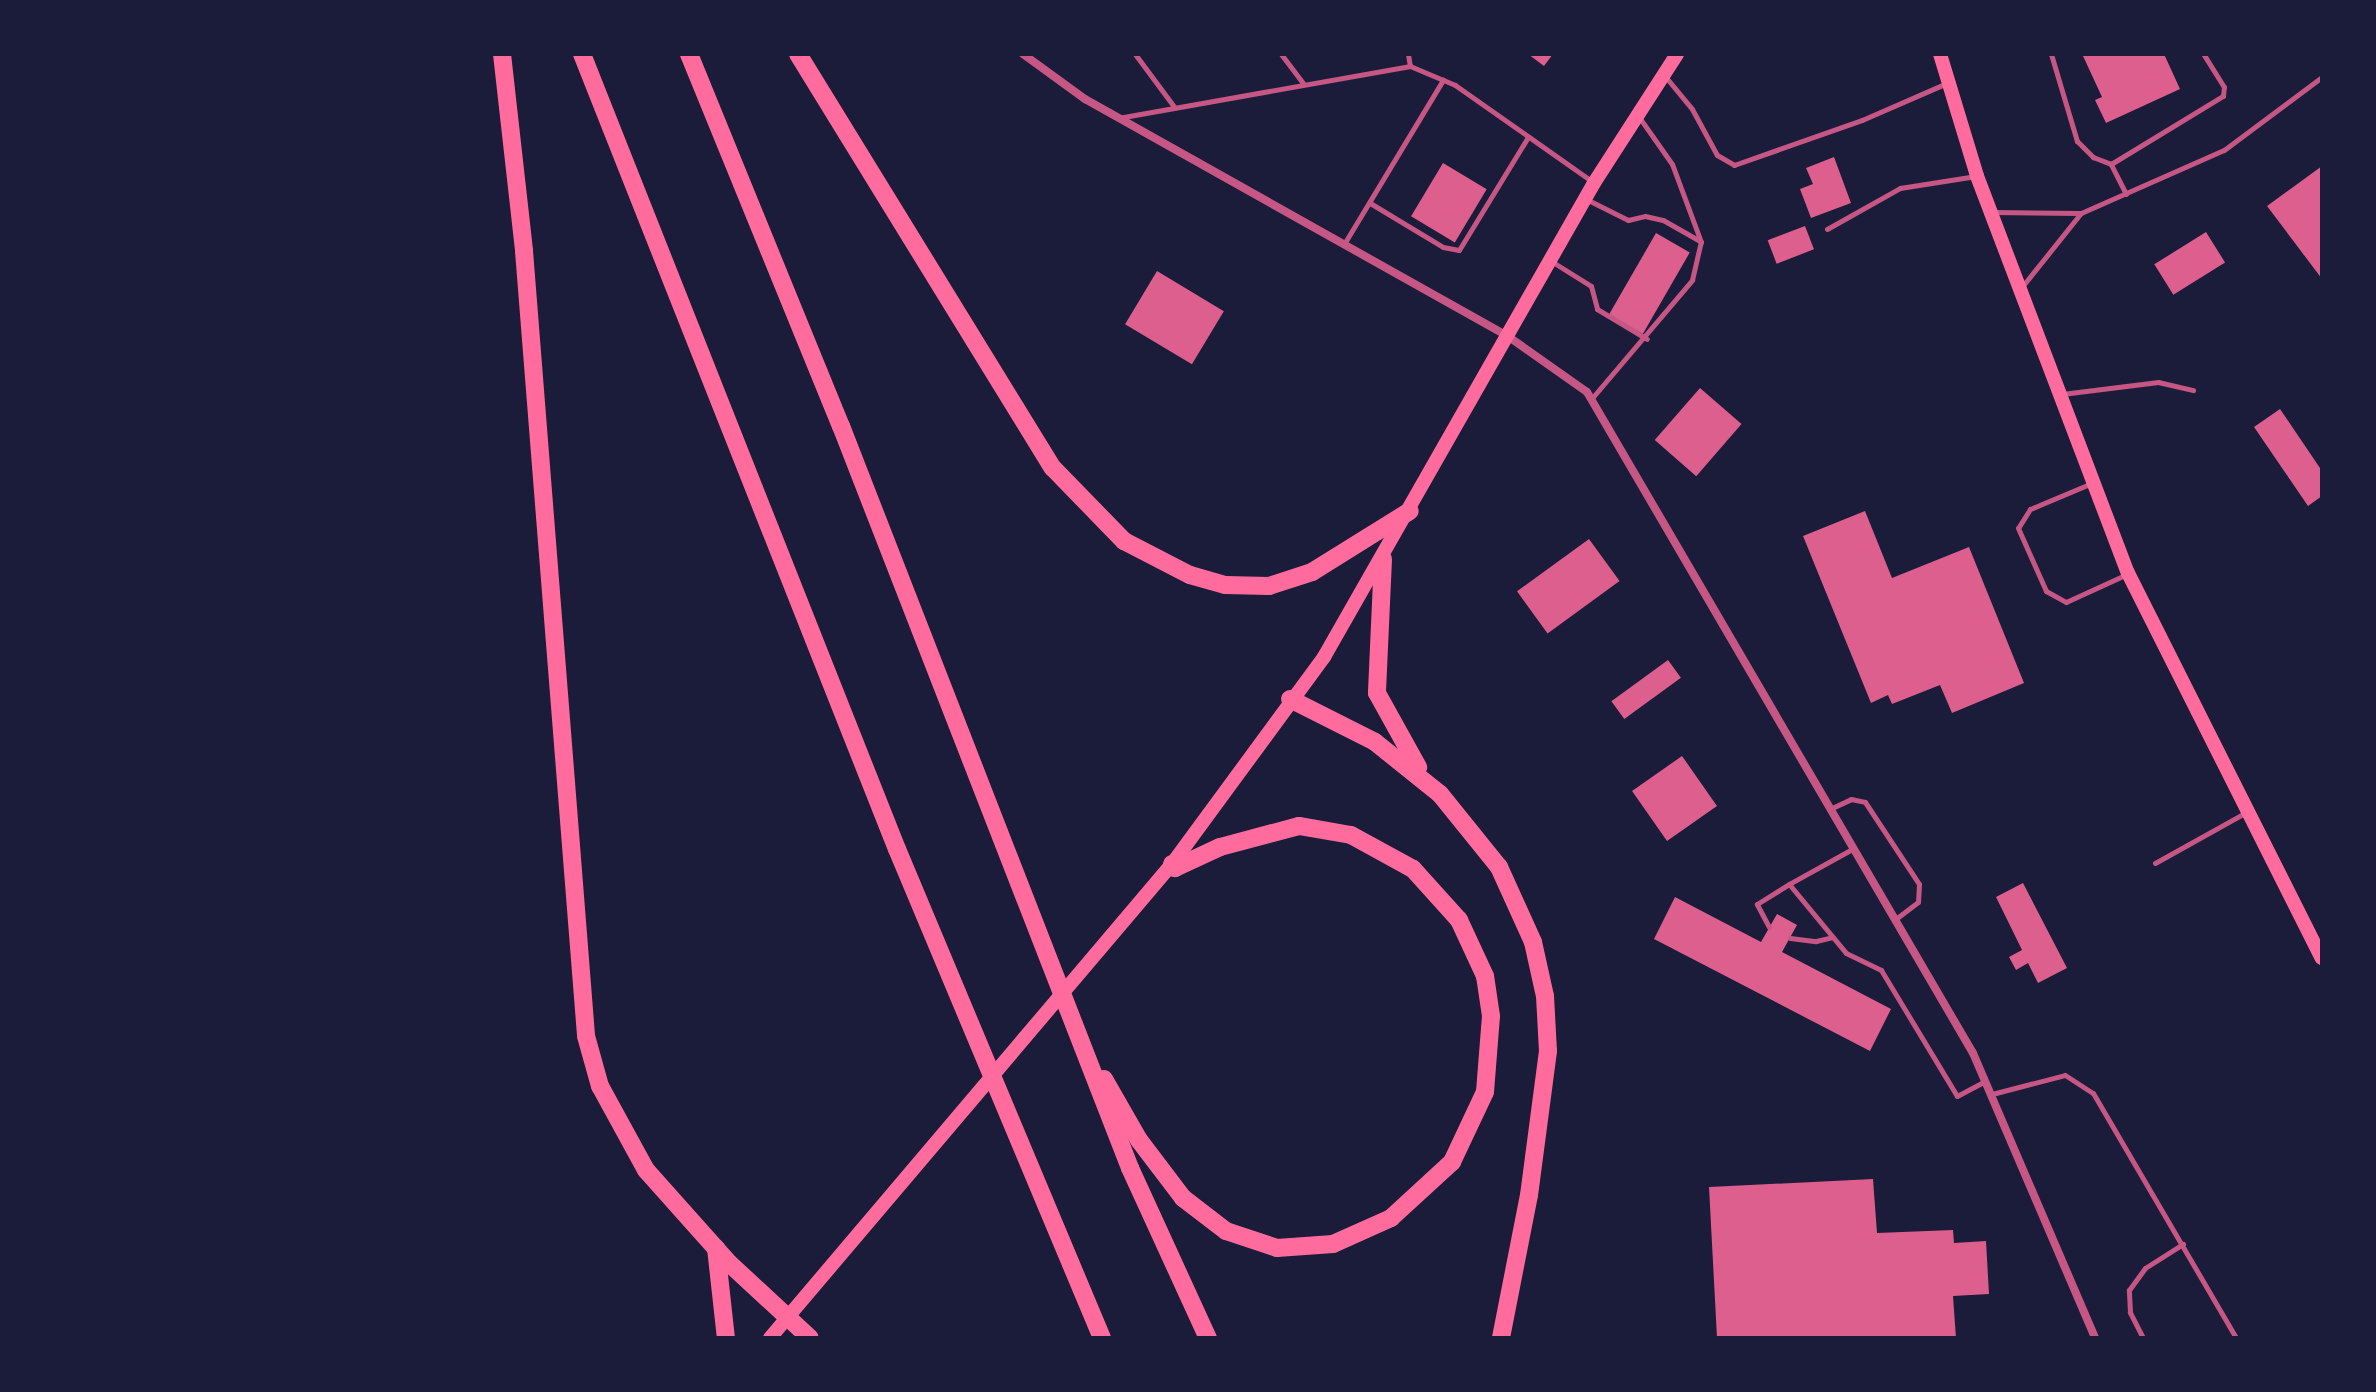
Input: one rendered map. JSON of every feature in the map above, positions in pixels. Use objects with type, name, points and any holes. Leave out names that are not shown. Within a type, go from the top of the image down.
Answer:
[{"type":"highway","points":[[502,54],[524,251],[586,1036],[600,1086],[621,1132],[668,1198],[810,1338]]},
{"type":"highway","points":[[582,54],[908,876],[1102,1338]]},
{"type":"highway","points":[[689,54],[847,441],[1075,1031],[1208,1338]]},
{"type":"highway","points":[[798,54],[1053,468],[1124,541],[1190,575],[1225,585],[1269,586],[1312,572],[1410,511]]},
{"type":"highway","points":[[1383,559],[1377,693],[1402,744],[1484,844],[1512,891],[1533,942],[1545,996],[1548,1051],[1540,1123],[1501,1338]]},
{"type":"highway","points":[[1290,699],[1375,742],[1440,794]]},
{"type":"highway","points":[[1075,1031],[1163,1176],[1205,1216],[1256,1243],[1310,1248],[1369,1231],[1422,1195],[1468,1136],[1490,1061],[1487,987],[1459,920],[1413,869],[1351,835],[1299,826],[1220,847],[1175,868],[1172,864]]},
{"type":"highway","points":[[716,1248],[726,1338]]},
{"type":"main road","points":[[770,1338],[1172,864],[1290,699],[1324,657],[1383,559],[1594,183],[1677,54]]},
{"type":"main road","points":[[1933,54],[1942,61],[1990,212],[2057,394],[2128,573],[2245,812],[2322,958]]},
{"type":"street","points":[[1023,54],[1118,118],[1509,337],[1572,377],[1592,398],[1897,918],[1986,1081],[2095,1338]]},
{"type":"lane","points":[[1135,54],[1175,108]]},
{"type":"lane","points":[[1281,54],[1304,84]]},
{"type":"lane","points":[[1408,54],[1410,66]]},
{"type":"lane","points":[[2051,54],[2077,141],[2093,157],[2111,164],[2126,194]]},
{"type":"lane","points":[[2111,164],[2217,103],[2224,87],[2203,54]]},
{"type":"lane","points":[[1118,118],[1410,66],[1443,80],[1594,183]]},
{"type":"lane","points":[[1662,73],[1692,109],[1717,155],[1734,165],[1870,117],[1948,83]]},
{"type":"lane","points":[[1990,212],[2081,213],[2224,150],[2322,77]]},
{"type":"lane","points":[[1343,245],[1443,80]]},
{"type":"lane","points":[[1592,398],[1647,339],[1692,280],[1701,242],[1672,164],[1637,114]]},
{"type":"lane","points":[[1370,203],[1443,247],[1459,250],[1528,137]]},
{"type":"lane","points":[[1827,229],[1900,188],[1977,176]]},
{"type":"lane","points":[[1585,199],[1628,220],[1645,216],[1663,220],[1701,242]]},
{"type":"lane","points":[[2019,290],[2081,213]]},
{"type":"lane","points":[[1551,261],[1591,286],[1597,309],[1647,339]]},
{"type":"lane","points":[[2057,394],[2158,382],[2193,390]]},
{"type":"lane","points":[[2093,482],[2030,509],[2018,528],[2046,591],[2066,602],[2128,573]]},
{"type":"lane","points":[[1832,808],[1851,799],[1865,802],[1919,884],[1918,902],[1897,918]]},
{"type":"lane","points":[[2155,863],[2245,812]]},
{"type":"lane","points":[[1769,927],[1757,904],[1855,847]]},
{"type":"lane","points":[[1789,884],[1846,953],[1881,970],[1957,1096],[1986,1081]]},
{"type":"lane","points":[[1790,938],[1833,937]]},
{"type":"lane","points":[[1992,1094],[2065,1075],[2093,1093],[2236,1338]]},
{"type":"lane","points":[[2143,1338],[2130,1312],[2129,1290],[2145,1268],[2183,1244]]},
{"type":"building","points":[[1528,54],[1553,54],[1544,66]]},
{"type":"building","points":[[2164,54],[2180,89],[2106,123],[2095,100],[2102,97],[2083,56]]},
{"type":"building","points":[[1834,157],[1851,203],[1811,218],[1800,189],[1813,184],[1806,168]]},
{"type":"building","points":[[1443,163],[1487,189],[1455,242],[1411,216]]},
{"type":"building","points":[[2322,166],[2322,279],[2267,206]]},
{"type":"building","points":[[1805,226],[1814,249],[1777,264],[1768,240]]},
{"type":"building","points":[[2206,232],[2225,263],[2173,295],[2154,264]]},
{"type":"building","points":[[1656,233],[1690,252],[1643,334],[1609,314]]},
{"type":"building","points":[[1157,271],[1224,311],[1192,364],[1125,324]]},
{"type":"building","points":[[1700,388],[1742,424],[1696,476],[1655,440]]},
{"type":"building","points":[[2280,409],[2322,471],[2322,496],[2308,506],[2254,427]]},
{"type":"building","points":[[1865,511],[1892,578],[1969,547],[2024,683],[1952,713],[1940,685],[1892,704],[1888,695],[1871,703],[1803,536]]},
{"type":"building","points":[[1589,539],[1620,581],[1548,633],[1517,591]]},
{"type":"building","points":[[1668,660],[1681,678],[1624,719],[1611,701]]},
{"type":"building","points":[[1682,756],[1717,806],[1667,841],[1632,791]]},
{"type":"building","points":[[2023,883],[2067,968],[2038,983],[2028,963],[2016,970],[2009,957],[2022,950],[1996,897]]},
{"type":"building","points":[[1675,897],[1761,942],[1777,914],[1797,925],[1782,952],[1891,1009],[1870,1051],[1654,939]]},
{"type":"building","points":[[1873,1179],[1877,1233],[1953,1230],[1954,1243],[1986,1241],[1989,1294],[1953,1296],[1956,1338],[1717,1338],[1709,1187]]}]
